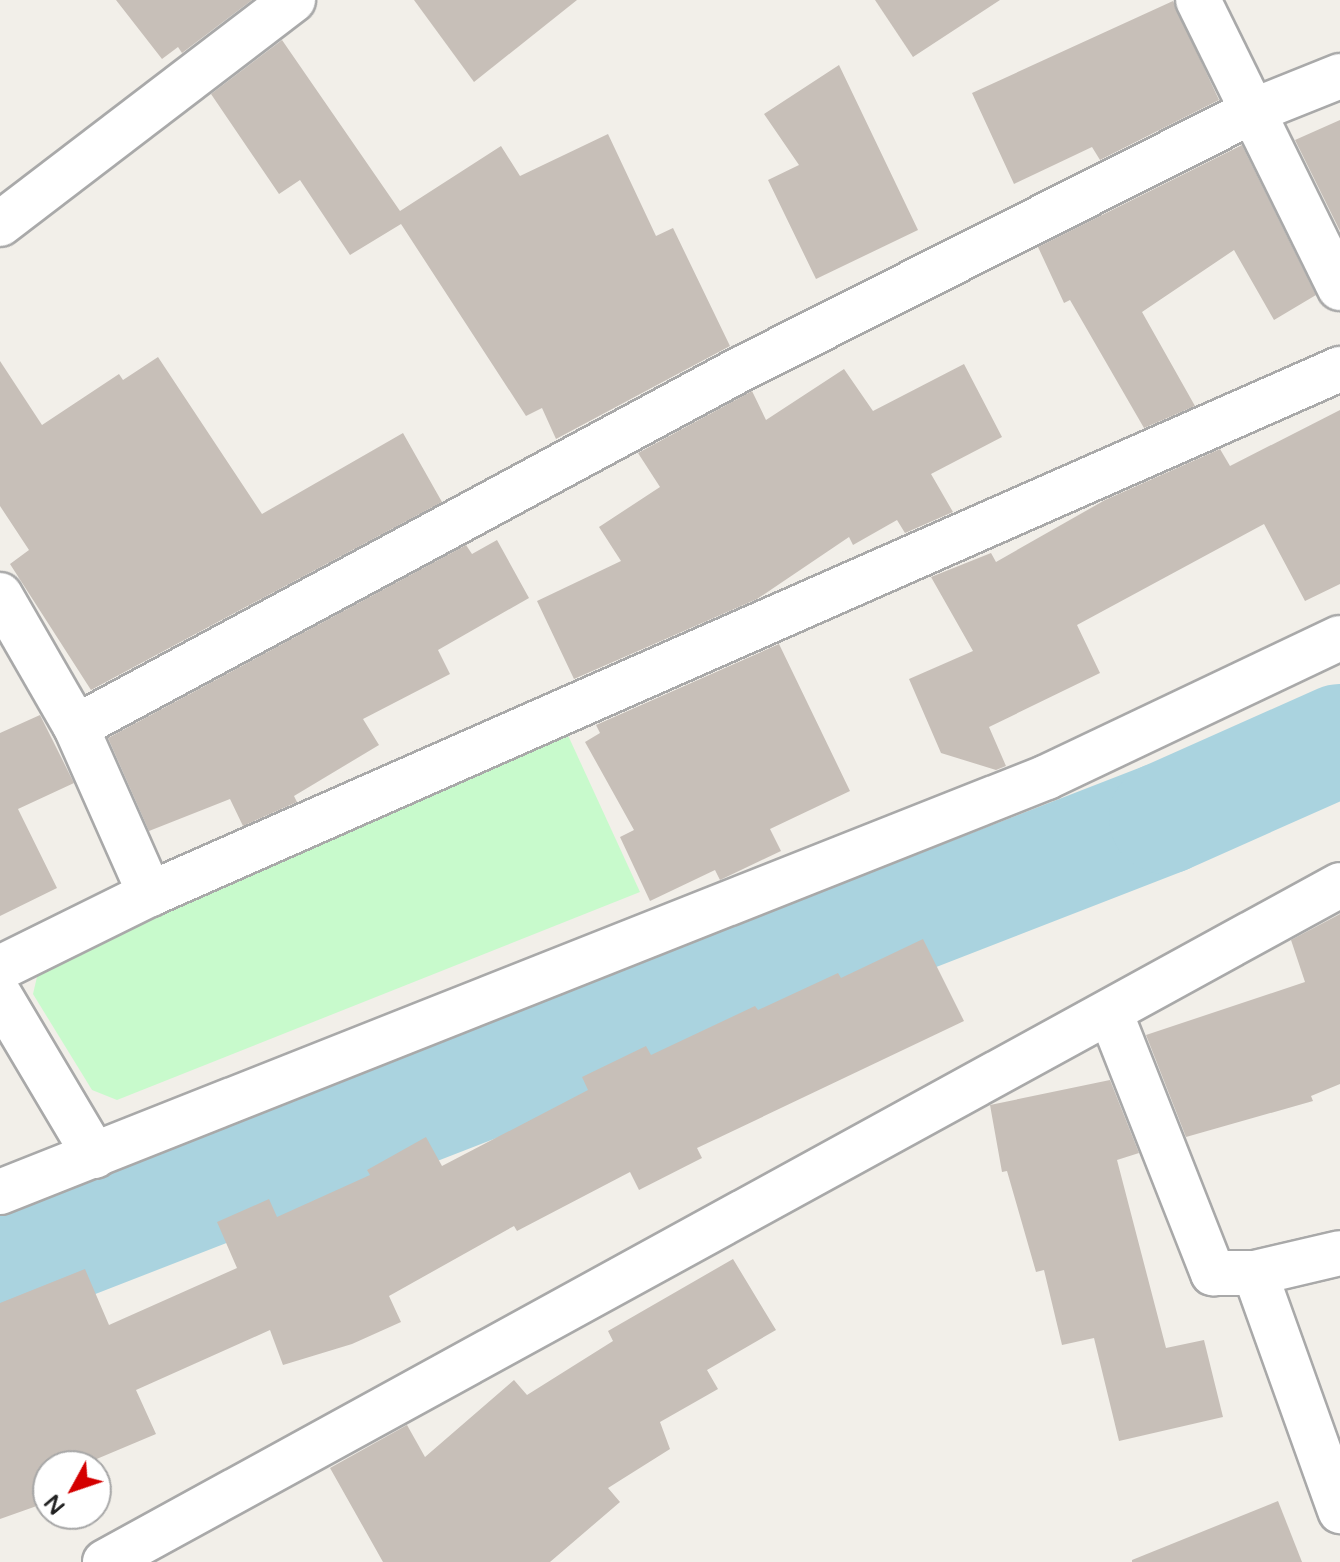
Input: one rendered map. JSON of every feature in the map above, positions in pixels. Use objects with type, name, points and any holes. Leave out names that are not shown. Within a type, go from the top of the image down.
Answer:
[{"type":"street","points":[[0,224],[293,0]]},
{"type":"street","points":[[1198,0],[1340,288]]},
{"type":"street","points":[[76,727],[741,369],[1253,111],[1340,76]]},
{"type":"street","points":[[0,968],[150,894],[1340,369]]},
{"type":"street","points":[[0,595],[76,727],[150,894]]},
{"type":"street","points":[[0,1192],[1047,777],[1340,638]]},
{"type":"street","points":[[105,1562],[1340,885]]},
{"type":"street","points":[[0,996],[95,1156]]},
{"type":"street","points":[[1110,1012],[1213,1273],[1255,1273],[1340,1253]]},
{"type":"street","points":[[1255,1273],[1340,1511]]},
{"type":"green space","points":[[566,731],[640,892],[117,1100],[92,1090],[33,994],[40,964]]},
{"type":"building","points":[[116,0],[252,0],[182,53],[178,47],[162,59]]},
{"type":"building","points":[[414,0],[577,0],[474,82]]},
{"type":"building","points":[[875,0],[1000,0],[913,57]]},
{"type":"building","points":[[1173,1],[1219,100],[1100,160],[1092,147],[1014,184],[972,93]]},
{"type":"building","points":[[282,40],[400,211],[501,146],[520,176],[608,134],[656,236],[673,228],[730,346],[556,439],[542,408],[526,416],[401,224],[350,255],[300,180],[279,194],[211,94]]},
{"type":"building","points":[[839,65],[918,230],[816,279],[768,180],[799,165],[764,114]]},
{"type":"building","points":[[1340,120],[1340,231],[1295,140]]},
{"type":"building","points":[[1242,145],[1316,295],[1274,320],[1234,250],[1142,312],[1195,406],[1144,428],[1070,300],[1064,303],[1038,247]]},
{"type":"building","points":[[158,357],[262,514],[403,433],[442,502],[91,690],[10,564],[29,550],[0,506],[0,361],[42,425],[119,374],[123,380]]},
{"type":"building","points":[[964,364],[1002,437],[931,474],[953,512],[905,533],[897,520],[853,545],[849,537],[757,599],[574,679],[537,601],[621,561],[599,527],[660,487],[638,453],[752,391],[766,420],[844,369],[873,411]]},
{"type":"building","points":[[1340,410],[1340,584],[1305,601],[1264,524],[1077,625],[1100,673],[989,727],[1006,766],[996,770],[941,753],[909,679],[973,651],[931,577],[991,553],[996,562],[1105,500],[1220,449],[1230,466]]},
{"type":"building","points":[[497,540],[529,598],[438,650],[450,674],[363,719],[379,745],[294,796],[297,802],[243,826],[230,799],[149,831],[108,738],[466,545],[472,554]]},
{"type":"building","points":[[779,644],[850,791],[770,829],[781,851],[720,880],[715,870],[650,901],[620,837],[634,830],[585,742],[600,733],[596,725]]},
{"type":"building","points":[[40,715],[74,783],[18,809],[57,888],[0,916],[0,733]]},
{"type":"building","points":[[1340,914],[1340,1084],[1311,1096],[1313,1101],[1186,1137],[1146,1035],[1305,982],[1291,940]]},
{"type":"building","points":[[923,939],[964,1021],[697,1148],[702,1158],[639,1190],[630,1172],[517,1231],[514,1226],[389,1296],[401,1322],[352,1344],[283,1365],[270,1330],[136,1390],[156,1434],[112,1453],[112,1450],[32,1450],[32,1508],[0,1519],[0,1303],[85,1269],[109,1325],[237,1268],[217,1222],[269,1199],[277,1217],[370,1175],[367,1170],[426,1137],[442,1166],[588,1090],[582,1077],[646,1046],[651,1055],[755,1006],[758,1010],[838,973],[841,978]]},
{"type":"building","points":[[1110,1080],[1139,1153],[1117,1160],[1166,1348],[1204,1340],[1223,1417],[1119,1441],[1094,1338],[1062,1345],[1044,1270],[1036,1272],[1007,1171],[1002,1172],[990,1105]]},
{"type":"building","points":[[733,1259],[776,1330],[707,1370],[718,1389],[660,1422],[670,1449],[608,1488],[620,1502],[550,1562],[383,1562],[330,1468],[407,1425],[425,1457],[514,1380],[527,1395],[613,1341],[608,1331]]},
{"type":"building","points":[[1278,1501],[1302,1562],[1132,1562],[1132,1560]]},
{"type":"waterway","points":[[0,1271],[1165,818],[1340,740]]}]
